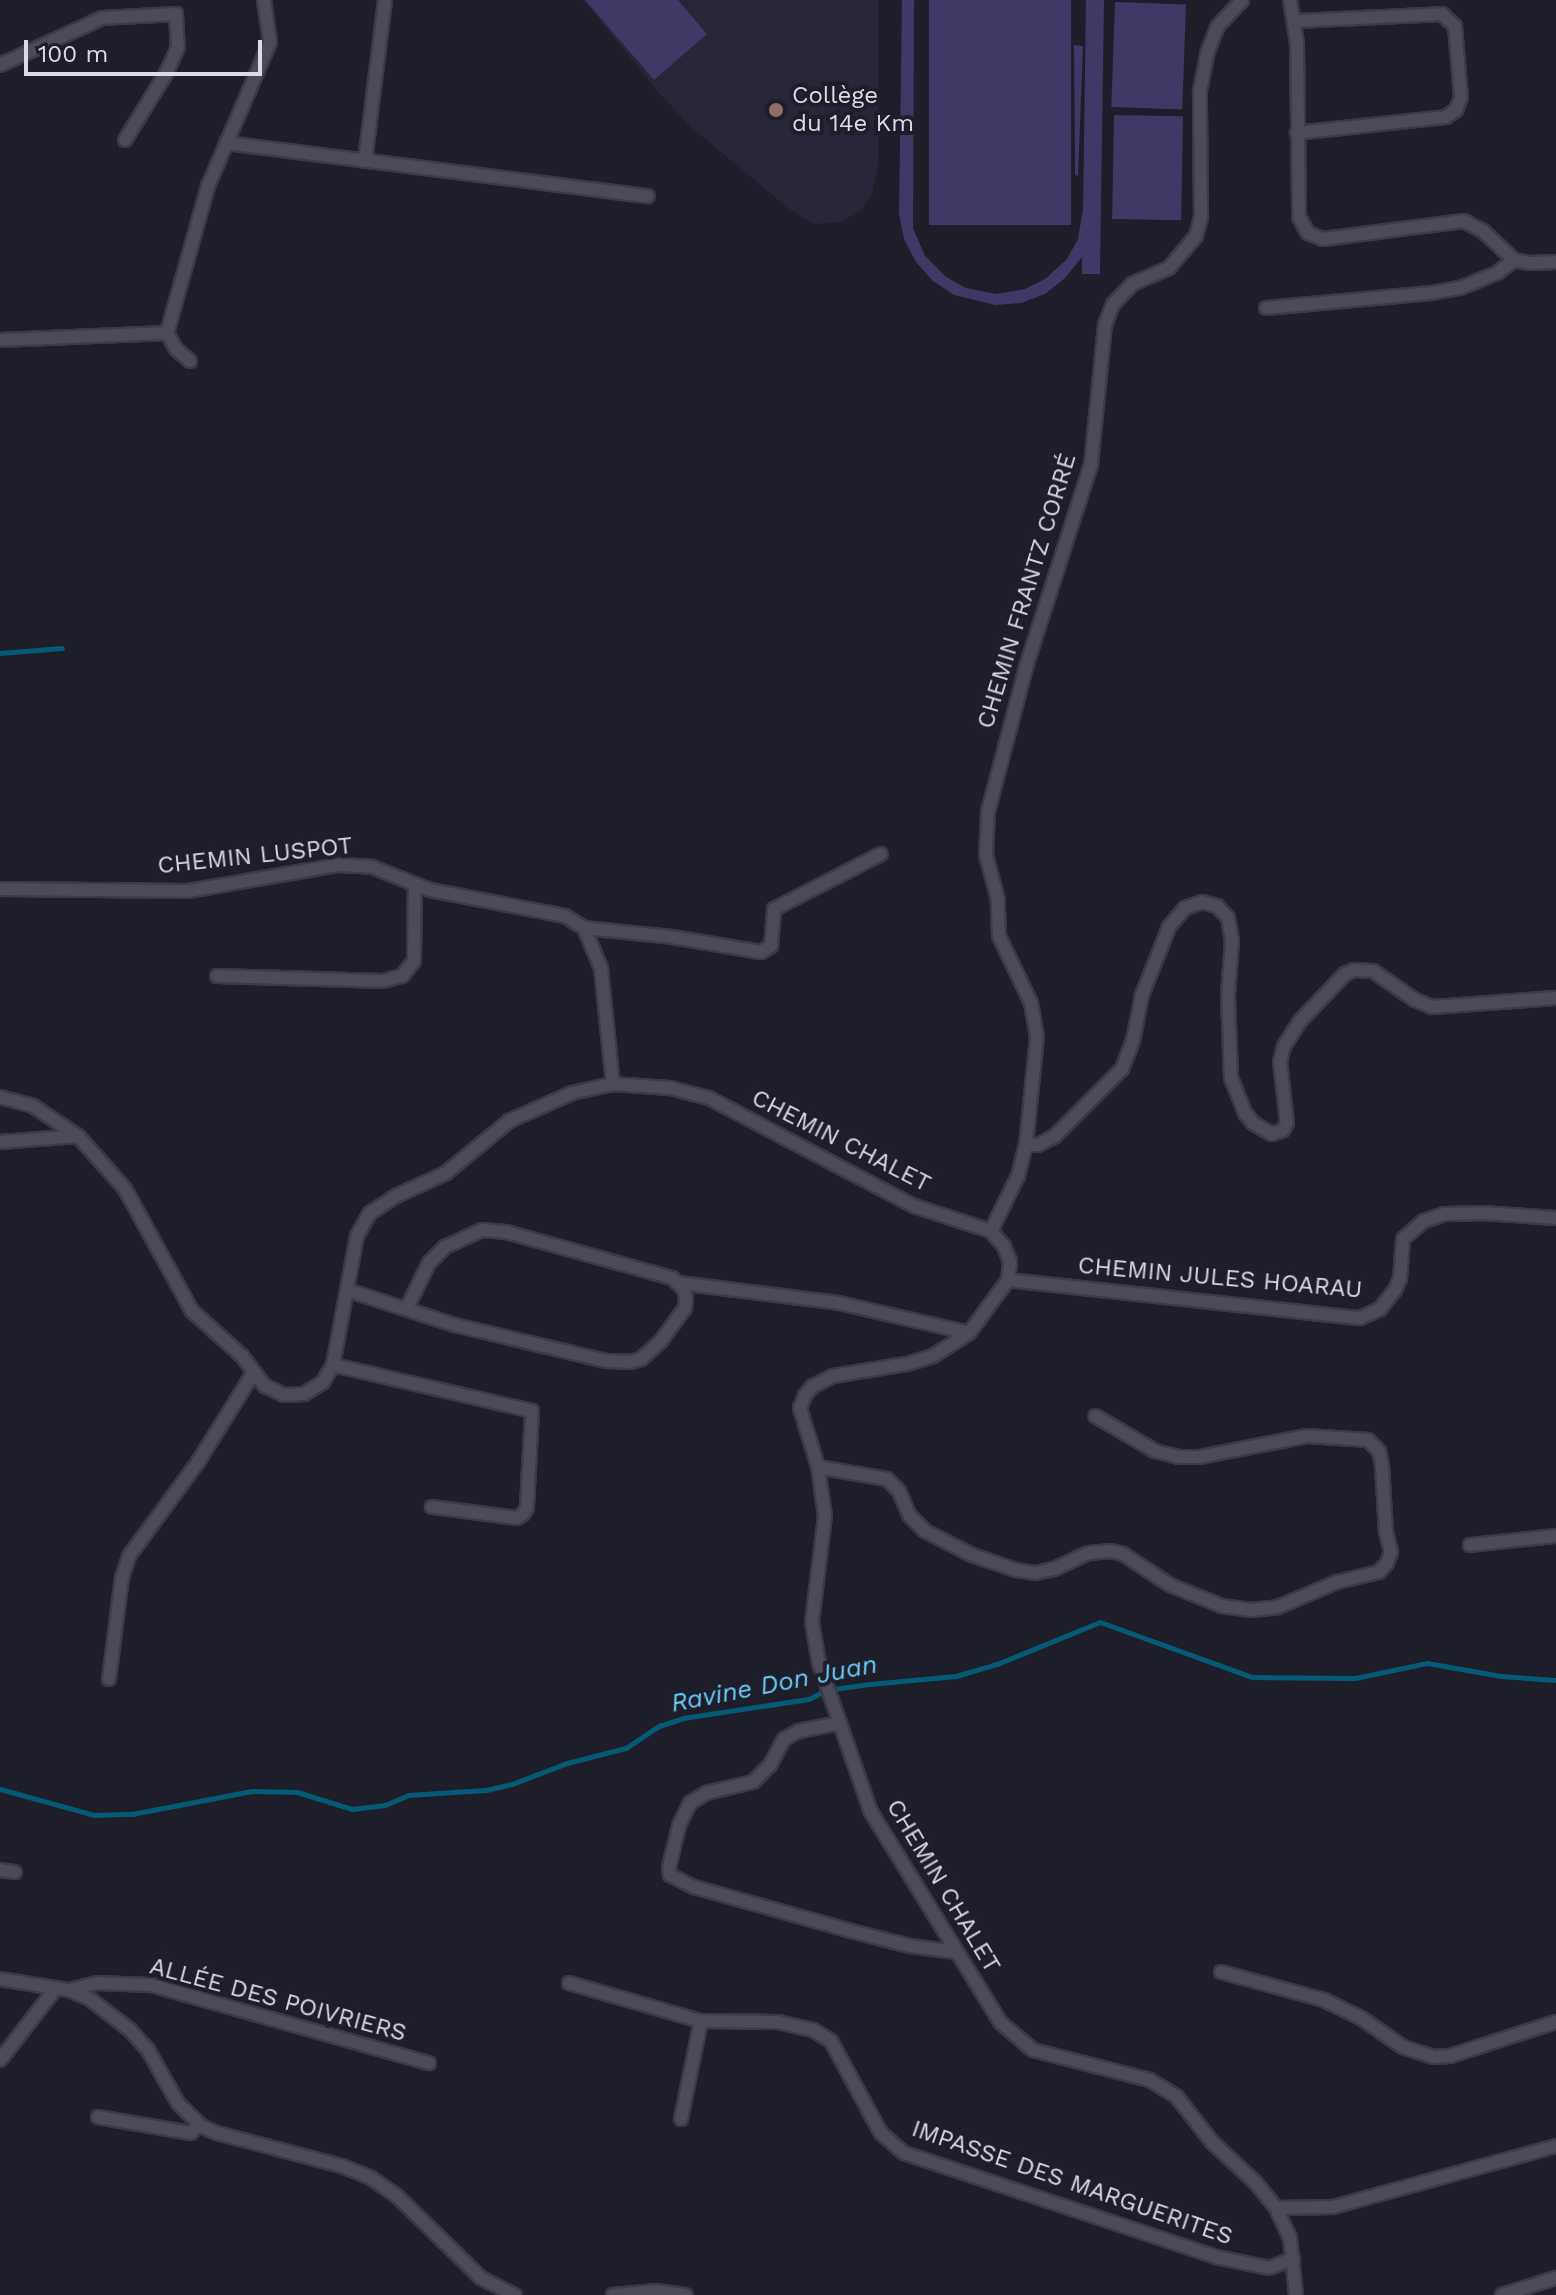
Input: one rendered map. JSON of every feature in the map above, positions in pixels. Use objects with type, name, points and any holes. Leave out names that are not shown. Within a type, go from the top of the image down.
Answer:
[{"type":"street","points":[[190,361],[176,349],[167,333],[208,186],[270,42],[264,0]]},
{"type":"street","points":[[365,161],[385,0]]},
{"type":"street","name":"CHEMIN FRANTZ CORRÉ","points":[[991,1231],[1018,1176],[1026,1145],[1037,1037],[1031,1003],[999,936],[998,900],[986,855],[988,812],[1026,667],[1091,465],[1105,325],[1113,304],[1132,284],[1169,268],[1196,236],[1201,217],[1200,91],[1204,66],[1218,26],[1242,0]]},
{"type":"street","points":[[1290,0],[1296,21],[1299,217],[1308,233],[1323,239],[1464,221],[1483,231],[1514,260]]},
{"type":"street","points":[[0,65],[102,18],[176,14],[178,47],[167,72],[125,140]]},
{"type":"street","points":[[1296,21],[1442,14],[1455,26],[1461,98],[1456,110],[1446,117],[1297,133]]},
{"type":"street","points":[[226,143],[648,196]]},
{"type":"street","points":[[1266,308],[1431,293],[1497,273],[1514,260],[1556,262]]},
{"type":"street","points":[[0,340],[167,333]]},
{"type":"street","name":"CHEMIN LUSPOT","points":[[0,889],[188,891],[339,865],[372,867],[415,884],[565,916],[584,928],[700,940],[761,952],[771,946],[774,909],[881,854]]},
{"type":"street","points":[[217,976],[383,981],[402,976],[410,971],[414,961],[415,884]]},
{"type":"street","points":[[1026,1145],[1038,1145],[1055,1136],[1122,1069],[1133,1041],[1138,1007],[1163,938],[1185,908],[1202,902],[1217,906],[1228,918],[1232,940],[1228,996],[1231,1078],[1245,1113],[1253,1123],[1272,1134],[1280,1132],[1287,1123],[1280,1062],[1284,1046],[1301,1020],[1345,974],[1354,970],[1373,971],[1415,1000],[1432,1007],[1556,998]]},
{"type":"street","points":[[584,928],[601,968],[613,1084]]},
{"type":"street","name":"CHEMIN CHALET","points":[[333,1365],[357,1236],[370,1213],[446,1173],[509,1121],[533,1108],[572,1093],[613,1084],[670,1088],[709,1098],[914,1206],[991,1231]]},
{"type":"street","points":[[0,1097],[33,1106],[78,1136],[125,1189],[192,1311],[265,1386],[284,1395],[304,1394],[323,1382],[333,1365],[532,1411],[527,1508],[523,1514],[517,1518],[432,1507]]},
{"type":"street","points":[[0,1142],[78,1136]]},
{"type":"street","name":"CHEMIN JULES HOARAU","points":[[1008,1280],[1360,1318],[1380,1309],[1395,1290],[1400,1279],[1403,1239],[1424,1221],[1444,1214],[1470,1213],[1556,1218]]},
{"type":"street","points":[[347,1290],[455,1325],[606,1361],[630,1362],[652,1351],[685,1308],[684,1289],[672,1278],[506,1232],[482,1230],[445,1247],[429,1263],[407,1308]]},
{"type":"street","points":[[991,1231],[1004,1246],[1010,1262],[1008,1280]]},
{"type":"street","name":"CHEMIN CHALET","points":[[1008,1280],[969,1333],[933,1356],[906,1364],[833,1376],[813,1386],[800,1408],[818,1467],[825,1516],[812,1622],[819,1663],[871,1812],[1000,2022],[1017,2040],[1033,2050],[1150,2080],[1177,2097],[1212,2142],[1256,2183],[1276,2208],[1290,2238],[1296,2295]]},
{"type":"street","points":[[679,1283],[839,1303],[969,1333]]},
{"type":"street","points":[[109,1679],[122,1578],[129,1556],[198,1462],[254,1372]]},
{"type":"street","points":[[818,1467],[887,1479],[899,1491],[909,1515],[925,1531],[972,1555],[1016,1570],[1036,1573],[1054,1569],[1089,1553],[1111,1551],[1123,1554],[1191,1595],[1251,1610],[1278,1607],[1337,1582],[1379,1572],[1387,1563],[1391,1552],[1379,1451],[1368,1440],[1307,1436],[1200,1457],[1179,1457],[1155,1451],[1095,1416]]},
{"type":"street","points":[[1470,1545],[1556,1536]]},
{"type":"street","points":[[838,1718],[784,1739],[770,1765],[753,1782],[698,1796],[679,1826],[669,1867],[670,1875],[694,1887],[855,1932],[910,1946],[957,1952]]},
{"type":"street","points":[[0,1870],[15,1872]]},
{"type":"street","points":[[1221,1972],[1324,2000],[1361,2018],[1403,2047],[1433,2057],[1450,2056],[1556,2022]]},
{"type":"street","points":[[0,1979],[62,1989],[112,2012],[148,2050],[178,2103],[199,2124],[217,2133],[342,2166],[371,2178],[398,2197],[481,2278],[515,2295]]},
{"type":"street","name":"ALLÉE DES POIVRIERS","points":[[62,1989],[97,1983],[151,1985],[429,2063]]},
{"type":"street","name":"IMPASSE DES MARGUERITES","points":[[569,1983],[701,2021],[799,2025],[831,2041],[888,2141],[920,2161],[1095,2214],[1216,2257],[1269,2268],[1293,2259]]},
{"type":"street","points":[[0,2060],[62,1989]]},
{"type":"street","points":[[681,2119],[701,2021]]},
{"type":"street","points":[[98,2117],[191,2133],[199,2124]]},
{"type":"street","points":[[1276,2208],[1333,2207],[1556,2146]]},
{"type":"street","points":[[1502,2295],[1556,2278]]},
{"type":"street","points":[[613,2295],[656,2291],[686,2295]]},
{"type":"shaded area","name":"Collège du 14e Km","points":[[583,0],[878,0],[878,165],[872,195],[860,211],[841,222],[814,224],[789,209],[691,127]]},
{"type":"shaded area","points":[[585,0],[678,0],[707,34],[654,80]]},
{"type":"shaded area","points":[[902,0],[914,0],[913,228],[925,256],[946,277],[966,288],[996,294],[1025,289],[1045,279],[1067,259],[1078,239],[1083,209],[1086,0],[1104,0],[1100,274],[1082,274],[1082,257],[1065,278],[1045,294],[1021,303],[995,305],[954,295],[933,281],[916,262],[904,239],[899,214]]},
{"type":"shaded area","points":[[929,0],[1071,0],[1071,225],[929,225]]},
{"type":"shaded area","points":[[1115,2],[1186,4],[1182,109],[1111,107]]},
{"type":"shaded area","points":[[1074,45],[1083,46],[1078,176],[1075,175]]},
{"type":"shaded area","points":[[1114,115],[1183,116],[1181,220],[1112,219]]},
{"type":"waterway","points":[[0,653],[62,648]]},
{"type":"waterway","name":"Ravine Don Juan","points":[[0,1789],[94,1815],[132,1814],[252,1791],[297,1792],[352,1809],[385,1805],[408,1795],[486,1790],[512,1784],[567,1763],[626,1748],[659,1726],[683,1718],[809,1699],[826,1690],[956,1676],[997,1664],[1100,1622],[1252,1677],[1355,1678],[1427,1663],[1501,1676],[1556,1680]]},
{"type":"place","name":"Collège du 14e Km","points":[[776,110]]}]
